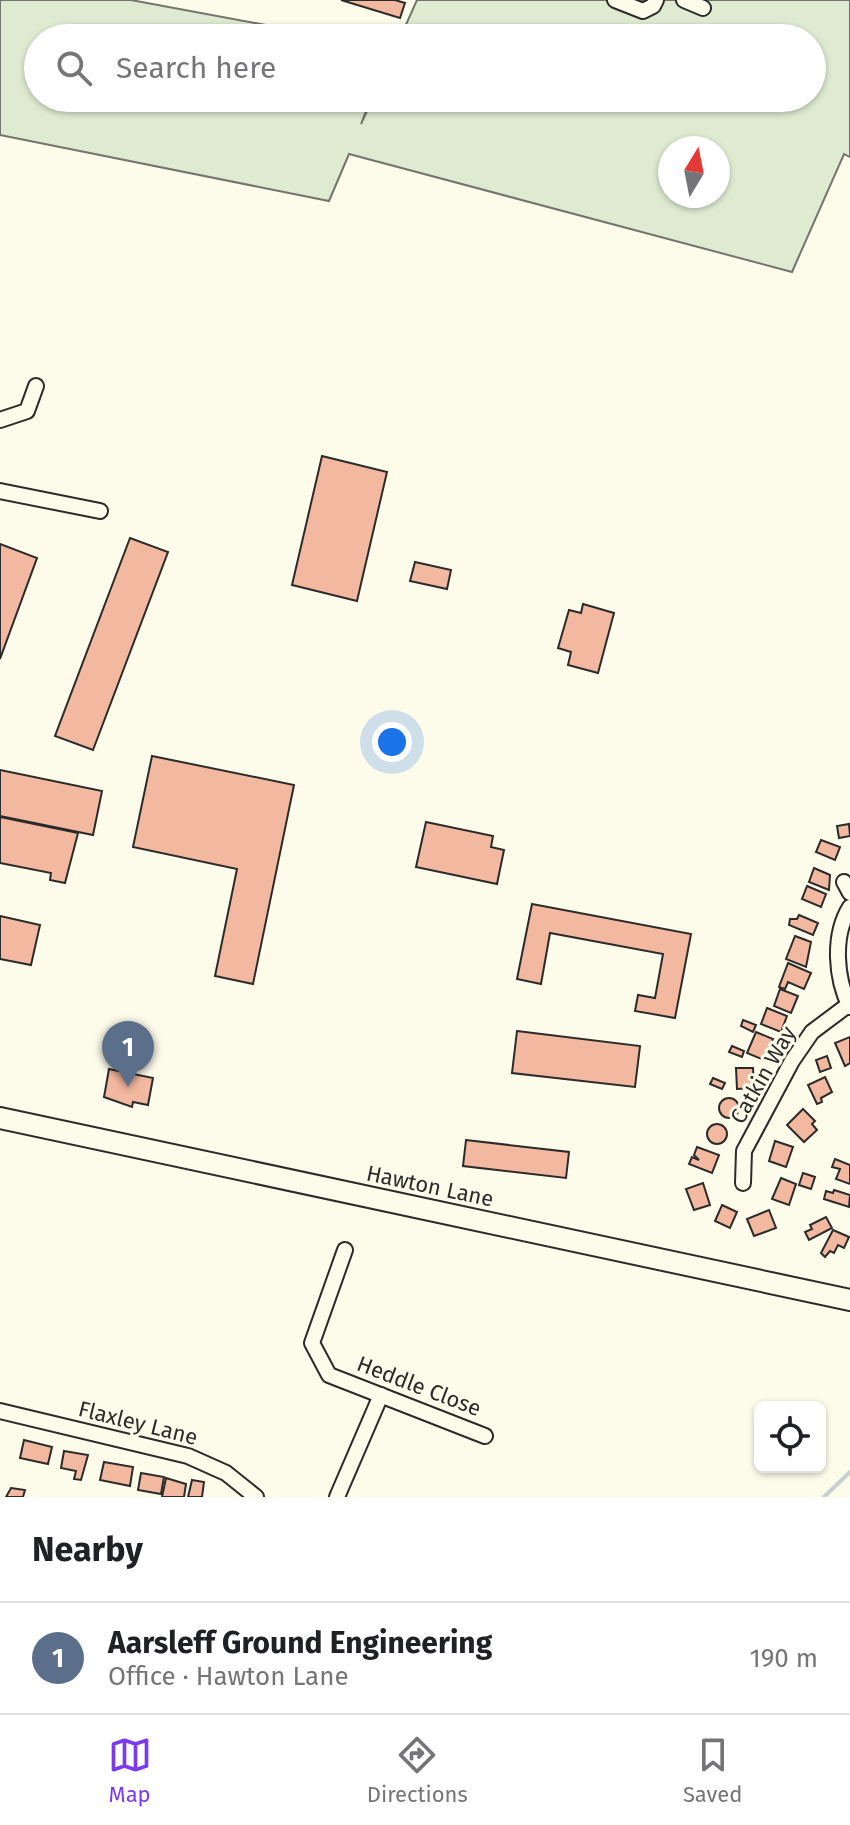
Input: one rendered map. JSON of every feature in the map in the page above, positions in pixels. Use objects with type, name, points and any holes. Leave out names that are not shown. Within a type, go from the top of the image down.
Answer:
[{"type":"street","points":[[615,0],[643,11],[653,6],[656,0]]},
{"type":"street","points":[[684,0],[703,8]]},
{"type":"street","points":[[0,420],[27,411],[36,386]]},
{"type":"street","points":[[0,491],[100,511]]},
{"type":"street","name":"Catkin Way","points":[[743,1183],[744,1151],[792,1061],[812,1032],[849,1006],[839,963],[840,936],[850,907]]},
{"type":"street","name":"Hawton Lane","points":[[0,1118],[850,1300]]},
{"type":"street","name":"Heddle Close","points":[[345,1250],[312,1343],[329,1375],[485,1436]]},
{"type":"street","points":[[337,1497],[381,1395]]},
{"type":"street","name":"Flaxley Lane","points":[[0,1411],[188,1456],[226,1473],[256,1497]]},
{"type":"green space","points":[[0,0],[131,0],[260,24],[24,24],[24,112],[366,112],[361,124],[367,112],[826,112],[826,24],[406,24],[417,0],[850,0],[850,157],[844,154],[792,272],[349,154],[329,201],[0,135]]},
{"type":"building","points":[[341,0],[395,0],[405,3],[400,18]]},
{"type":"building","points":[[322,456],[387,472],[357,601],[292,585]]},
{"type":"building","points":[[130,538],[168,552],[93,750],[55,736]]},
{"type":"building","points":[[0,544],[37,558],[0,659]]},
{"type":"building","points":[[415,562],[451,570],[447,589],[410,581]]},
{"type":"building","points":[[583,604],[614,613],[598,673],[568,665],[571,652],[558,648],[569,610],[581,613]]},
{"type":"building","points":[[152,756],[294,785],[253,984],[215,976],[237,869],[133,847]]},
{"type":"building","points":[[0,770],[102,791],[93,835],[0,816]]},
{"type":"building","points":[[0,817],[78,833],[65,883],[50,880],[51,873],[0,863]]},
{"type":"building","points":[[426,822],[493,836],[491,847],[504,850],[497,884],[416,867]]},
{"type":"building","points":[[849,824],[850,836],[839,838],[837,826]]},
{"type":"building","points":[[821,840],[840,847],[835,860],[816,852]]},
{"type":"building","points":[[814,868],[830,875],[829,890],[809,882]]},
{"type":"building","points":[[807,886],[826,894],[821,907],[802,899]]},
{"type":"building","points":[[532,904],[691,934],[675,1018],[635,1011],[638,995],[655,998],[663,954],[550,933],[541,984],[517,979]]},
{"type":"building","points":[[799,915],[818,923],[813,935],[789,925],[790,919],[797,919]]},
{"type":"building","points":[[0,916],[40,925],[31,965],[0,959]]},
{"type":"building","points":[[795,936],[811,942],[806,967],[786,959]]},
{"type":"building","points":[[788,963],[811,973],[804,989],[788,982],[785,989],[779,987]]},
{"type":"building","points":[[780,989],[798,996],[791,1013],[774,1006]]},
{"type":"building","points":[[767,1008],[787,1016],[781,1032],[761,1024]]},
{"type":"building","points":[[743,1020],[756,1025],[753,1032],[741,1026]]},
{"type":"building","points":[[517,1031],[640,1046],[635,1087],[512,1073]]},
{"type":"building","points":[[756,1032],[773,1039],[764,1060],[747,1053]]},
{"type":"building","points":[[850,1037],[850,1063],[845,1066],[835,1043]]},
{"type":"building","points":[[732,1046],[744,1051],[742,1057],[729,1052]]},
{"type":"building","points":[[827,1056],[831,1068],[820,1072],[816,1060]]},
{"type":"building","points":[[736,1068],[753,1068],[754,1088],[737,1089]]},
{"type":"building","points":[[109,1069],[153,1078],[148,1105],[133,1102],[132,1107],[104,1097]]},
{"type":"building","points":[[825,1077],[832,1092],[817,1104],[808,1085]]},
{"type":"building","points":[[713,1078],[725,1083],[722,1089],[710,1084]]},
{"type":"building","points":[[729,1098],[736,1101],[739,1108],[736,1115],[729,1118],[722,1115],[719,1108],[722,1101]]},
{"type":"building","points":[[803,1109],[815,1121],[812,1124],[817,1130],[804,1142],[787,1125]]},
{"type":"building","points":[[717,1124],[724,1127],[727,1134],[724,1141],[717,1144],[710,1141],[707,1134],[710,1127]]},
{"type":"building","points":[[466,1140],[569,1152],[566,1178],[463,1166]]},
{"type":"building","points":[[775,1141],[793,1147],[786,1167],[769,1161]]},
{"type":"building","points":[[697,1147],[719,1155],[712,1173],[689,1164],[692,1157],[699,1160],[694,1155]]},
{"type":"building","points":[[835,1159],[850,1165],[850,1184],[836,1179],[840,1169],[832,1167]]},
{"type":"building","points":[[803,1173],[815,1177],[811,1189],[799,1185]]},
{"type":"building","points":[[781,1178],[796,1184],[789,1205],[772,1199]]},
{"type":"building","points":[[703,1183],[710,1205],[694,1210],[686,1189]]},
{"type":"building","points":[[834,1190],[850,1195],[849,1207],[824,1199],[826,1191],[833,1193]]},
{"type":"building","points":[[722,1205],[737,1212],[730,1228],[715,1221]]},
{"type":"building","points":[[769,1210],[776,1228],[754,1236],[747,1219]]},
{"type":"building","points":[[826,1217],[832,1228],[809,1240],[805,1232],[812,1229],[810,1225]]},
{"type":"building","points":[[833,1230],[849,1237],[844,1248],[838,1245],[834,1253],[830,1251],[825,1257],[821,1253]]},
{"type":"building","points":[[24,1440],[52,1447],[48,1464],[20,1458]]},
{"type":"building","points":[[64,1451],[88,1455],[81,1480],[74,1479],[76,1471],[61,1468]]},
{"type":"building","points":[[104,1462],[133,1467],[130,1486],[100,1480]]},
{"type":"building","points":[[141,1473],[164,1477],[161,1494],[138,1490]]},
{"type":"building","points":[[166,1478],[186,1484],[184,1497],[162,1497]]},
{"type":"building","points":[[192,1480],[204,1482],[202,1497],[188,1497]]},
{"type":"building","points":[[11,1488],[25,1490],[23,1497],[6,1497]]},
{"type":"waterway","points":[[824,1497],[850,1472]]},
{"type":"place","name":"Aarsleff Ground Engineering","points":[[128,1087]]}]
